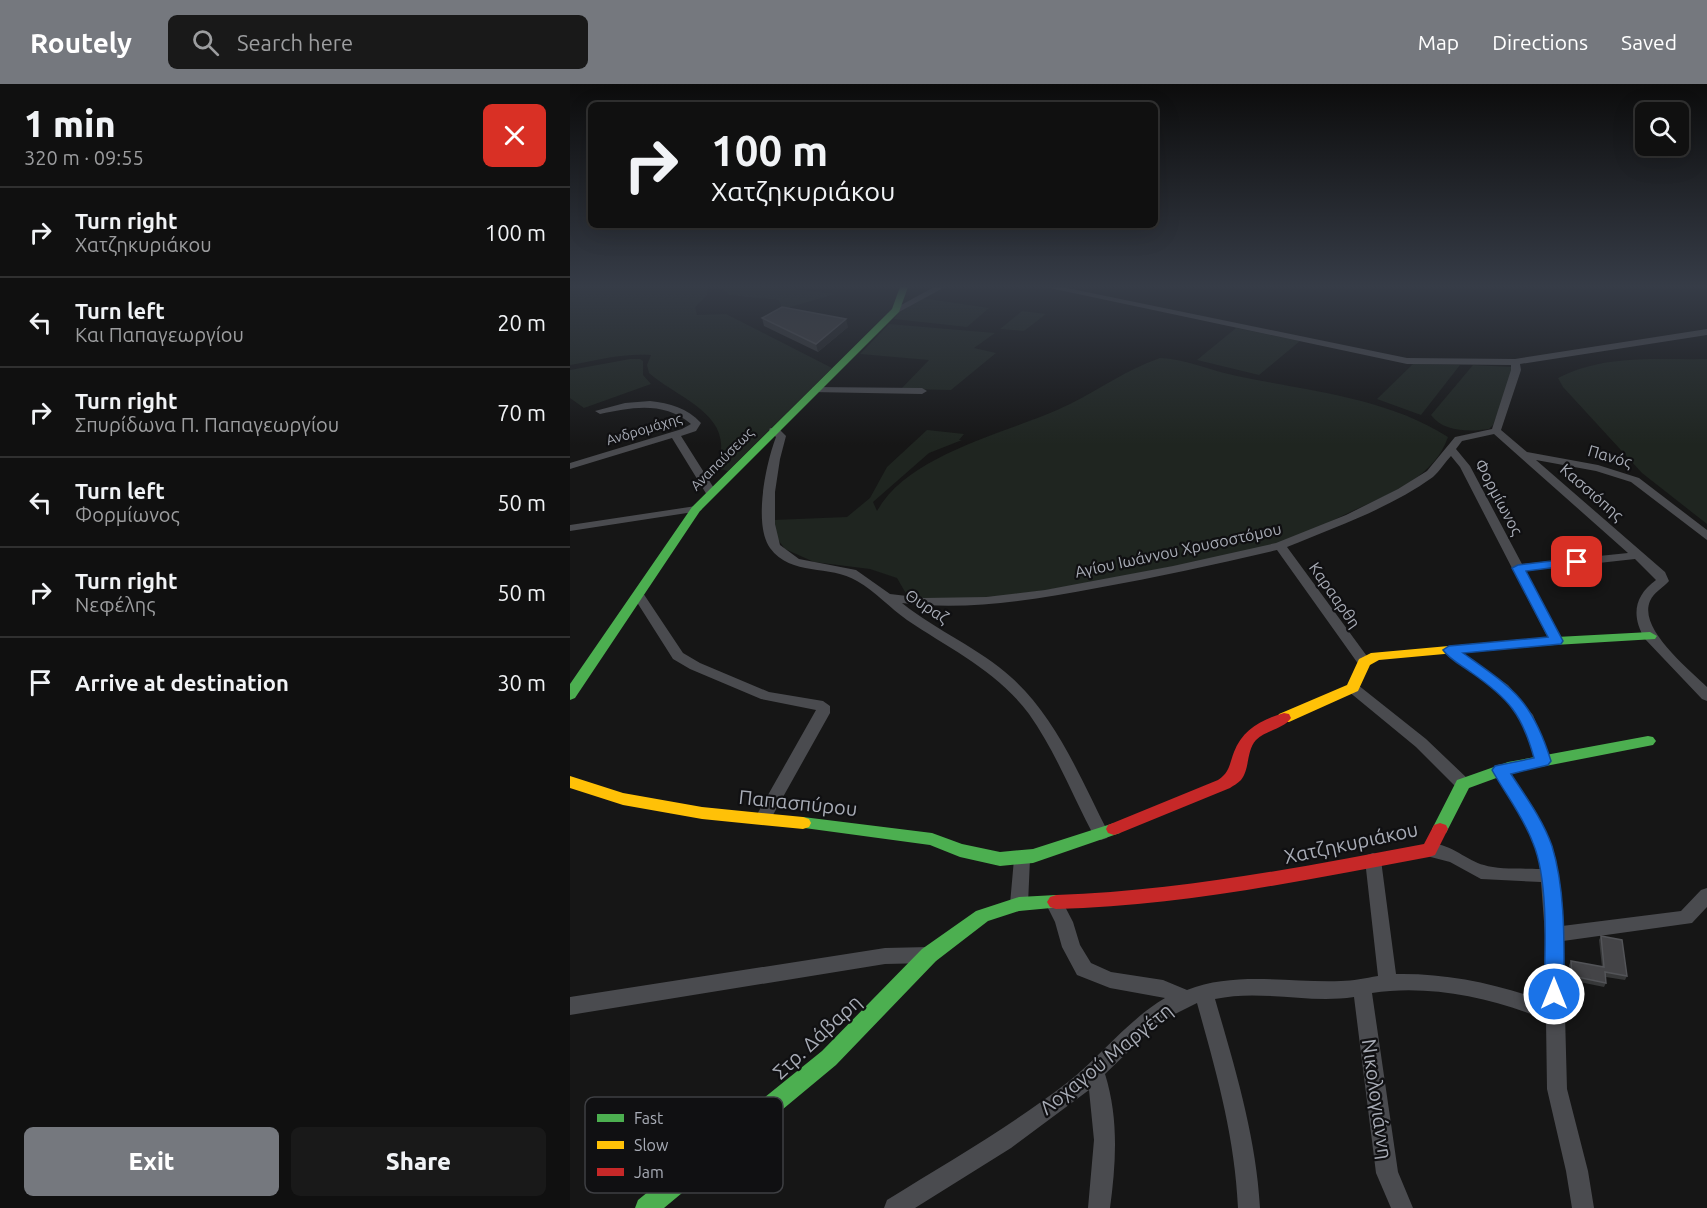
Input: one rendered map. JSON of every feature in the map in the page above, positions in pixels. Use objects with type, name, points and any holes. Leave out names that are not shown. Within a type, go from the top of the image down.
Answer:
[{"type":"street","name":"Αναπαύσεως","points":[[570,695],[639,597],[696,509],[866,339]]},
{"type":"street","points":[[1303,339],[1407,361],[1515,362],[1659,339]]},
{"type":"street","points":[[1496,431],[1516,370],[1515,362]]},
{"type":"street","points":[[815,390],[922,391]]},
{"type":"street","name":"Ανδρομάχης","points":[[570,466],[675,435],[692,429],[696,423],[666,406],[641,404],[600,411]]},
{"type":"street","name":"Θυραζ","points":[[774,430],[781,436],[773,460],[769,530],[777,548],[802,564],[819,569],[848,570],[1002,676],[1020,694],[1053,739],[1101,834]]},
{"type":"street","name":"Φορμίωνος","points":[[1496,431],[1459,439],[1451,449],[1465,466],[1556,641]]},
{"type":"street","name":"Κασσιόπης","points":[[1496,431],[1661,575],[1663,581],[1648,591],[1643,599],[1641,619],[1650,636]]},
{"type":"street","points":[[675,435],[711,493]]},
{"type":"street","name":"Αγίου Ιωάννου Χρυσοστόμου","points":[[885,597],[924,602],[986,601],[1045,594],[1162,573],[1280,546],[1342,521],[1402,491],[1431,473],[1451,449]]},
{"type":"street","name":"Πανός","points":[[1522,454],[1598,468],[1635,480],[1707,536]]},
{"type":"street","points":[[570,528],[696,509]]},
{"type":"street","name":"Καρααρθη","points":[[1280,546],[1364,662]]},
{"type":"street","points":[[1518,568],[1639,555]]},
{"type":"street","points":[[639,597],[678,656],[695,666],[766,696],[823,706],[823,713],[763,818]]},
{"type":"street","points":[[1019,904],[1022,859],[1101,834],[1224,784],[1235,776],[1242,747],[1256,730],[1353,688],[1364,662],[1376,656],[1556,641],[1650,636],[1707,696]]},
{"type":"street","points":[[1449,650],[1503,688],[1526,714],[1543,761]]},
{"type":"street","points":[[1353,688],[1421,744],[1463,784],[1500,770],[1624,748],[1648,741]]},
{"type":"street","points":[[1500,770],[1522,801],[1536,828],[1543,844],[1550,876],[1554,935],[1557,1089],[1577,1171],[1583,1208]]},
{"type":"street","name":"Παπασπύρου","points":[[570,782],[623,799],[702,813],[763,818],[932,839],[960,850],[1000,859],[1022,859]]},
{"type":"street","name":"Χατζηκυριάκου","points":[[1019,904],[1165,897],[1429,850],[1463,784]]},
{"type":"street","points":[[1429,850],[1455,856],[1481,872],[1550,876]]},
{"type":"street","points":[[1373,860],[1388,983]]},
{"type":"street","points":[[1554,935],[1686,918],[1707,895]]},
{"type":"street","points":[[1054,902],[1064,922],[1071,947],[1084,969],[1110,980],[1193,994],[1238,1116],[1249,1189],[1249,1208]]},
{"type":"street","name":"Στρ. Δάβαρη","points":[[781,1097],[829,1058],[928,955],[982,916],[1019,904]]},
{"type":"street","points":[[570,1006],[885,956],[928,955]]},
{"type":"street","name":"Λοχαγού Μαργέτη","points":[[895,1208],[1003,1140],[1094,1072],[1152,1016],[1193,994],[1239,987],[1343,990],[1388,983],[1444,986],[1487,993],[1537,1006],[1554,1014]]},
{"type":"street","name":"Νικολογιάννη","points":[[1362,987],[1388,1173],[1402,1208]]},
{"type":"street","points":[[1094,1072],[1099,1086],[1106,1155],[1098,1208]]},
{"type":"street","name":"Στρ. Δάβαρη","points":[[646,1208],[664,1193]]},
{"type":"shaded area","points":[[570,339],[776,339],[832,368],[728,471],[716,468],[721,450],[720,435],[713,422],[690,401],[649,373],[647,365],[651,355],[621,356],[570,365]]},
{"type":"shaded area","points":[[874,339],[986,339],[974,348],[996,353],[951,390],[901,389],[929,360],[860,354]]},
{"type":"shaded area","points":[[1222,339],[1300,341],[1259,375],[1197,360]]},
{"type":"shaded area","points":[[1160,358],[1373,404],[1424,424],[1448,437],[1442,451],[1433,462],[1399,489],[1293,538],[1229,556],[1037,592],[973,598],[908,597],[897,578],[870,569],[814,562],[785,549],[776,537],[773,520],[847,517],[870,498],[887,467],[927,430],[964,434],[959,440],[962,440],[929,453],[873,502],[877,511],[892,491],[913,473],[937,459],[964,446],[1046,415]]},
{"type":"shaded area","points":[[630,359],[643,361],[643,375],[651,384],[584,408],[570,398],[570,370]]},
{"type":"shaded area","points":[[1649,359],[1707,359],[1707,524],[1642,473],[1563,387],[1558,378],[1576,370],[1612,362]]},
{"type":"shaded area","points":[[1413,364],[1460,365],[1421,415],[1377,399]]},
{"type":"shaded area","points":[[1473,365],[1512,367],[1514,370],[1493,425],[1489,429],[1457,430],[1442,425],[1431,415]]},
{"type":"building","points":[[807,339],[821,339],[816,344]]},
{"type":"building","points":[[1601,936],[1622,940],[1627,976],[1605,972],[1606,983],[1572,976],[1571,961],[1604,967]]},
{"type":"traffic: fast","points":[[570,695],[696,509],[866,339]]},
{"type":"traffic: fast","points":[[1538,642],[1650,636]]},
{"type":"traffic: fast","points":[[1440,829],[1463,784],[1508,768],[1648,741]]},
{"type":"traffic: fast","points":[[803,823],[932,839],[960,850],[1000,859],[1033,856],[1114,829]]},
{"type":"traffic: fast","points":[[781,1097],[829,1058],[929,955],[982,916],[1019,904],[1056,902]]},
{"type":"traffic: fast","points":[[646,1208],[664,1193]]},
{"type":"traffic: slow","points":[[1284,718],[1353,688],[1364,662],[1376,656],[1538,642]]},
{"type":"traffic: slow","points":[[570,782],[623,799],[702,813],[803,823]]},
{"type":"traffic: jam","points":[[1114,829],[1224,784],[1235,776],[1241,753],[1249,738],[1262,728],[1284,718]]},
{"type":"traffic: jam","points":[[1056,902],[1103,901],[1197,892],[1336,868],[1429,850],[1440,829]]},
{"type":"route","points":[[1554,994],[1554,935],[1548,864],[1543,844],[1528,811],[1500,770],[1543,761],[1536,738],[1526,714],[1503,688],[1449,650],[1556,641],[1518,568],[1577,562]]}]
